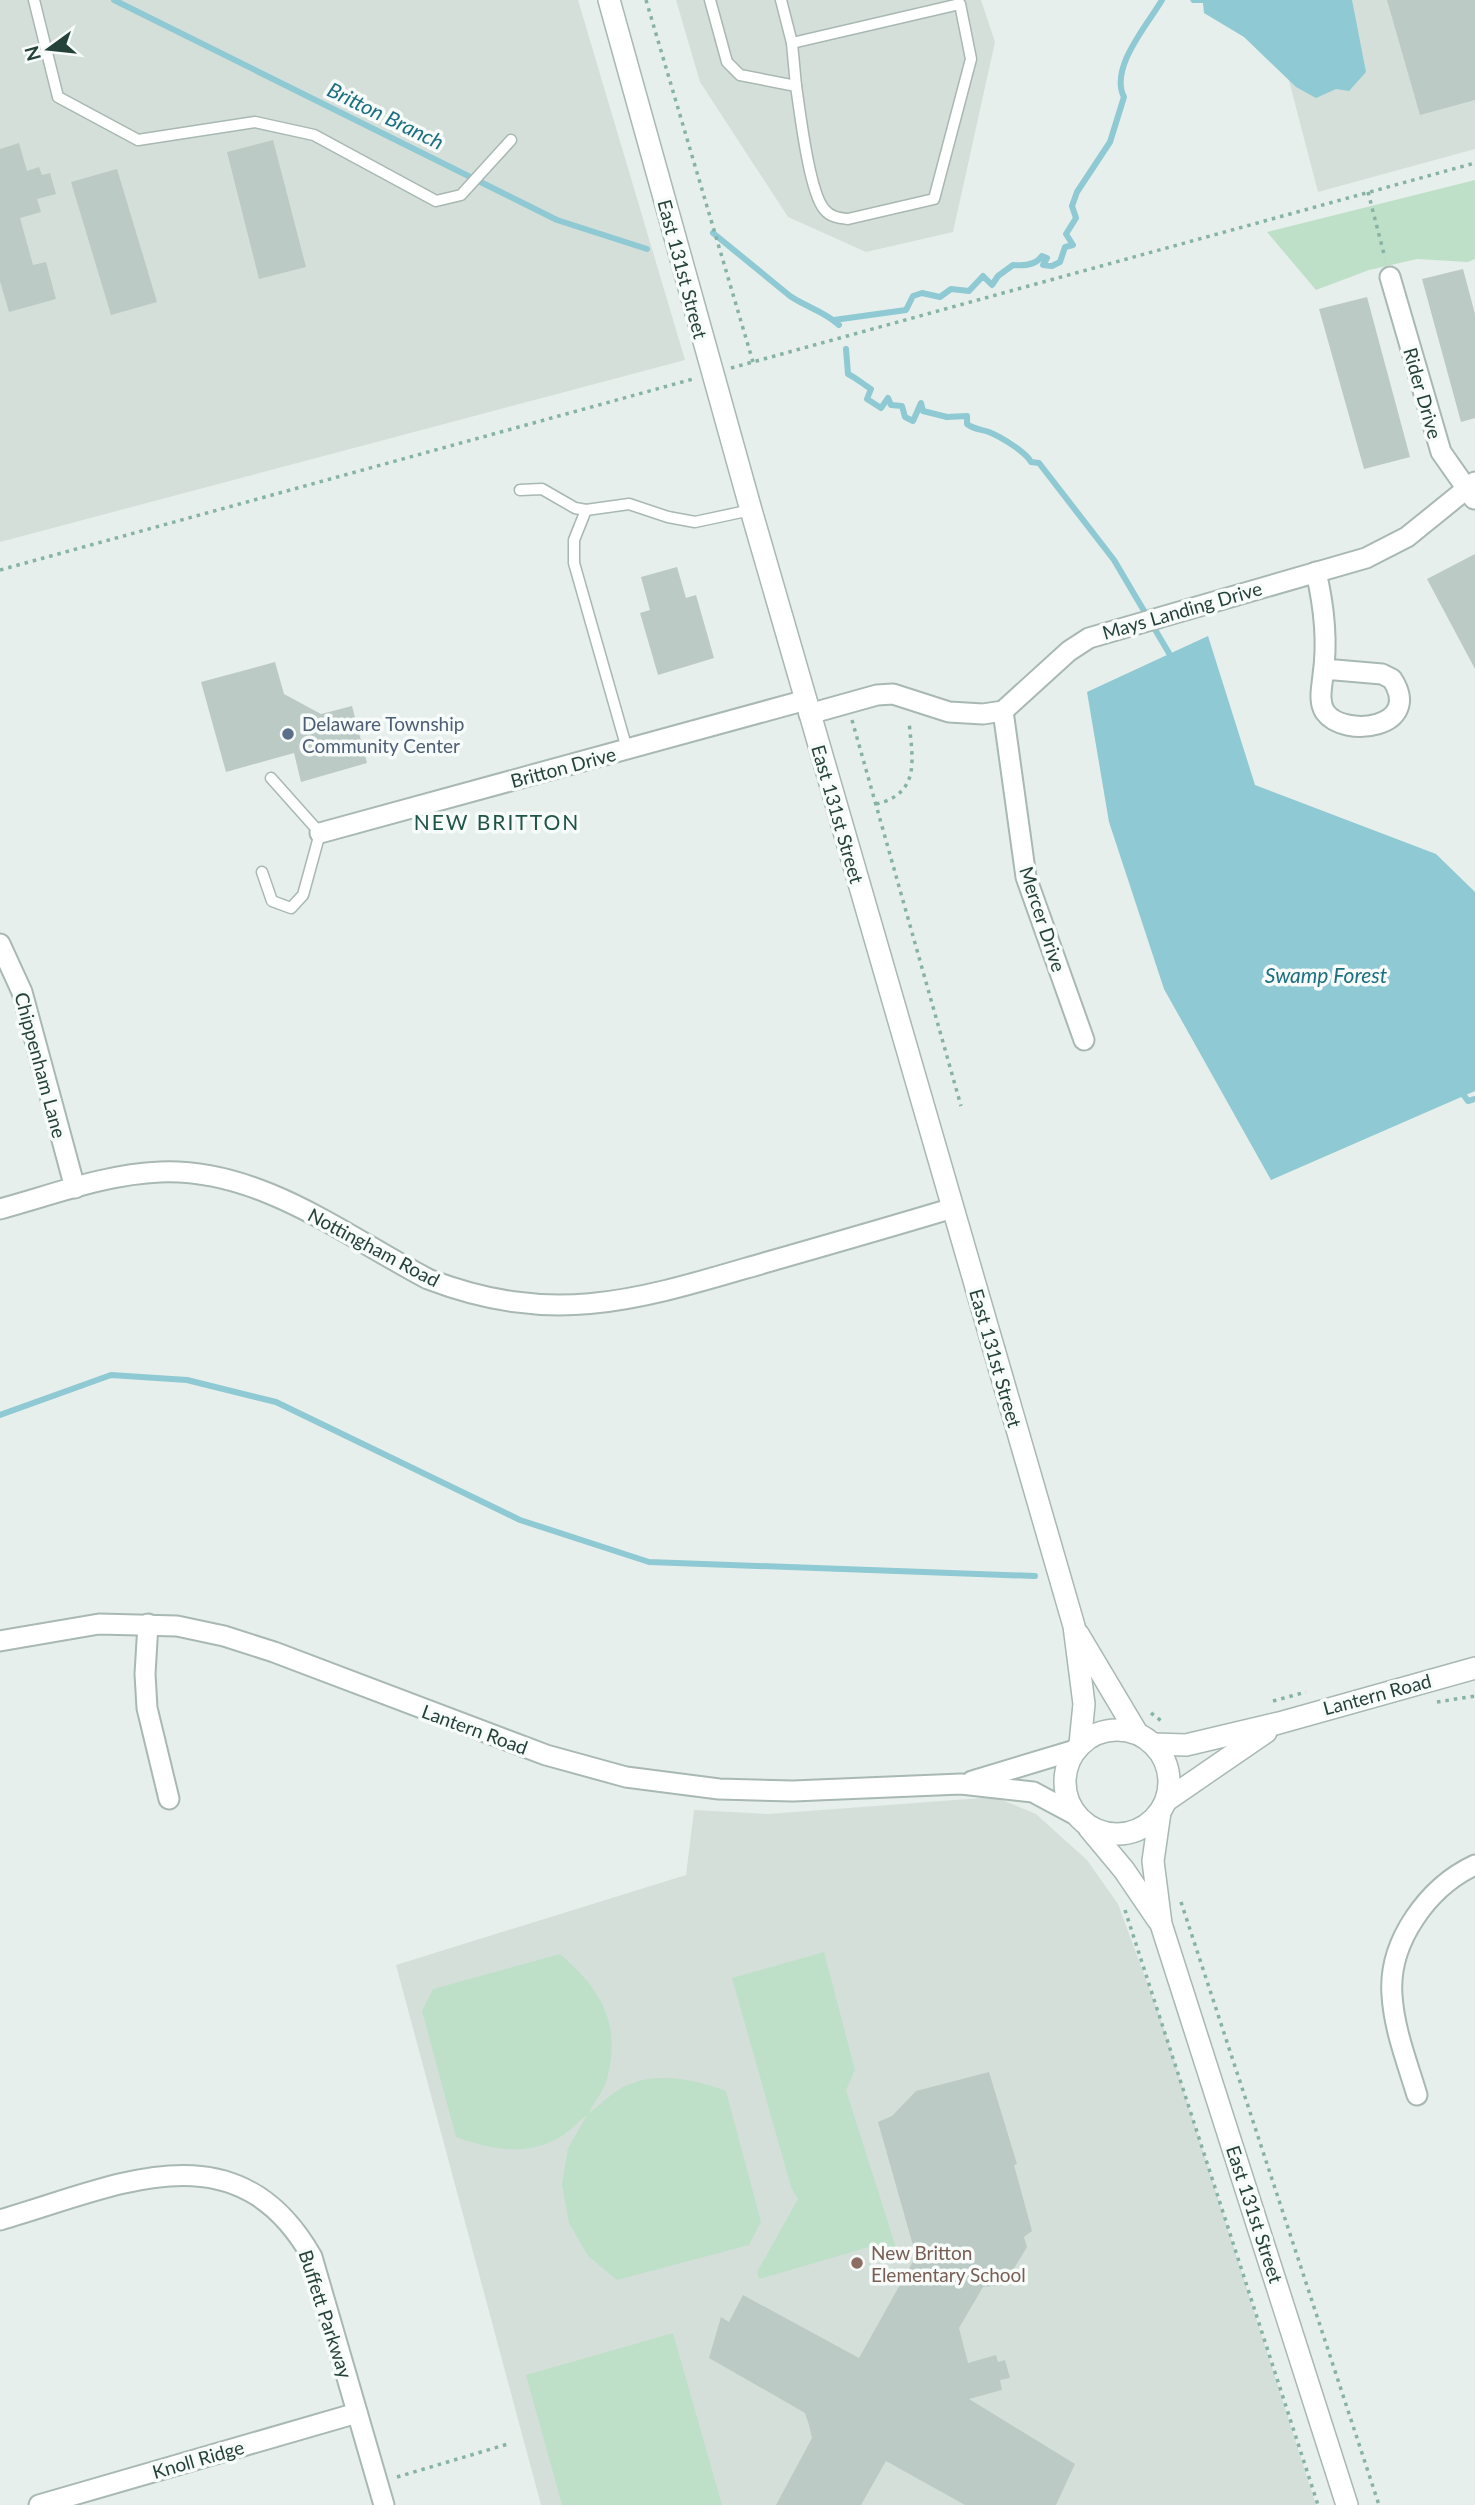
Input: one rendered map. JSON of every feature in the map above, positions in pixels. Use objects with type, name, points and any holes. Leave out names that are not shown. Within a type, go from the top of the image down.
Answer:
[{"type":"street","name":"East 131st Street","points":[[609,0],[751,510],[1074,1626],[1084,1704],[1078,1747]]},
{"type":"street","name":"Rider Drive","points":[[1390,277],[1441,452],[1472,490]]},
{"type":"street","name":"Mays Landing Drive","points":[[1003,711],[1069,651],[1089,638],[1366,558],[1396,544],[1472,490]]},
{"type":"street","points":[[1316,572],[1325,619],[1324,669]]},
{"type":"street","points":[[808,707],[848,704],[892,694],[949,712],[984,715],[1003,711]]},
{"type":"street","name":"Britton Drive","points":[[320,833],[627,749],[808,707]]},
{"type":"street","name":"Mercer Drive","points":[[1003,711],[1026,877],[1083,1040]]},
{"type":"street","name":"Chippenham Lane","points":[[0,944],[22,992],[75,1188]]},
{"type":"street","name":"Nottingham Road","points":[[0,1209],[75,1188],[158,1172],[199,1173],[261,1189],[396,1262],[452,1288],[522,1305],[566,1307],[641,1298],[953,1208]]},
{"type":"street","points":[[148,1624],[145,1674],[147,1708],[169,1799]]},
{"type":"street","name":"Lantern Road","points":[[0,1641],[62,1628],[148,1624],[224,1636],[546,1755],[626,1777],[719,1789],[793,1791],[961,1784],[1033,1792],[1081,1819]]},
{"type":"street","name":"East 131st Street","points":[[1074,1626],[1145,1738]]},
{"type":"street","name":"Lantern Road","points":[[1145,1738],[1186,1745],[1279,1723],[1475,1668]]},
{"type":"street","name":"Lantern Road","points":[[1164,1806],[1279,1723]]},
{"type":"street","points":[[1117,1730],[1145,1738],[1165,1760],[1170,1780],[1164,1806],[1145,1827],[1125,1834],[1104,1833],[1081,1819],[1068,1800],[1065,1784],[1067,1767],[1078,1747],[1098,1733],[1117,1730]]},
{"type":"street","name":"Lantern Road","points":[[961,1784],[1078,1747]]},
{"type":"street","name":"East 131st Street","points":[[1164,1806],[1153,1861],[1161,1924],[1348,2505]]},
{"type":"street","name":"East 131st Street","points":[[1081,1819],[1124,1870],[1161,1924]]},
{"type":"street","points":[[1418,2095],[1394,2012],[1394,1969],[1400,1948],[1420,1911],[1443,1885],[1475,1865]]},
{"type":"street","name":"Buffett Parkway","points":[[0,2220],[166,2174],[200,2174],[251,2191],[283,2216],[312,2257],[384,2505]]},
{"type":"street","name":"Knoll Ridge","points":[[39,2505],[87,2498],[357,2413]]},
{"type":"lane","points":[[34,0],[58,97],[138,140],[255,122],[314,135],[436,201],[461,195],[512,140]]},
{"type":"lane","points":[[710,0],[727,62],[740,75],[796,86]]},
{"type":"lane","points":[[781,0],[792,43],[796,86],[815,189],[824,209],[835,218],[848,219],[934,199],[971,59],[960,4],[792,43]]},
{"type":"lane","points":[[520,490],[542,489],[575,508],[586,510],[629,504],[668,517],[695,522],[751,510]]},
{"type":"lane","points":[[586,510],[574,540],[574,564],[627,749]]},
{"type":"lane","points":[[262,872],[272,901],[291,908],[303,895],[320,833],[271,778]]},
{"type":"path","points":[[646,0],[753,362]]},
{"type":"path","points":[[724,370],[1475,163]]},
{"type":"path","points":[[1368,192],[1390,277]]},
{"type":"path","points":[[0,570],[699,377]]},
{"type":"path","points":[[848,704],[961,1106]]},
{"type":"path","points":[[1264,1704],[1308,1691]]},
{"type":"path","points":[[1436,1702],[1475,1696]]},
{"type":"path","points":[[1149,1711],[1172,1725]]},
{"type":"path","points":[[1179,1897],[1379,2505]]},
{"type":"path","points":[[1123,1905],[1318,2505]]},
{"type":"path","points":[[397,2477],[508,2444]]},
{"type":"shaded area","points":[[0,0],[578,0],[685,360],[0,542]]},
{"type":"shaded area","points":[[676,0],[981,0],[995,42],[953,232],[866,252],[788,217],[700,82]]},
{"type":"shaded area","points":[[1268,0],[1475,0],[1475,149],[1318,192]]},
{"type":"shaded area","name":"New Britton Elementary School","points":[[995,1797],[1036,1814],[1087,1860],[1118,1904],[1161,2020],[1316,2505],[541,2505],[396,1965],[686,1875],[694,1810],[768,1814]]},
{"type":"green space","points":[[1475,180],[1475,259],[1468,262],[1417,259],[1369,270],[1316,290],[1267,232]]},
{"type":"green space","points":[[824,1952],[855,2070],[846,2090],[899,2257],[876,2245],[759,2279],[757,2272],[798,2199],[791,2187],[732,1978]]},
{"type":"green space","points":[[560,1954],[597,1994],[610,2025],[611,2059],[607,2079],[589,2113],[615,2092],[642,2080],[670,2078],[698,2082],[726,2091],[761,2222],[749,2245],[617,2280],[588,2256],[569,2223],[562,2185],[568,2148],[587,2115],[562,2136],[536,2147],[496,2148],[456,2137],[422,2011],[433,1989]]},
{"type":"green space","points":[[673,2333],[722,2505],[562,2505],[526,2375]]},
{"type":"water","points":[[1190,0],[1352,0],[1366,72],[1349,91],[1336,89],[1316,98],[1296,87],[1244,37],[1204,13],[1203,3],[1192,3]]},
{"type":"water","name":"Swamp Forest","points":[[1208,636],[1255,785],[1436,854],[1475,892],[1475,1091],[1271,1180],[1164,989],[1109,822],[1087,692]]},
{"type":"building","points":[[1387,0],[1475,0],[1475,100],[1420,115]]},
{"type":"building","points":[[273,140],[306,267],[259,279],[227,152]]},
{"type":"building","points":[[19,143],[27,171],[39,167],[42,175],[50,173],[56,194],[37,199],[41,212],[20,218],[33,265],[46,262],[56,299],[9,312],[0,281],[0,149]]},
{"type":"building","points":[[117,169],[157,302],[111,315],[71,182]]},
{"type":"building","points":[[1463,269],[1475,314],[1475,418],[1461,422],[1422,279]]},
{"type":"building","points":[[1367,297],[1410,457],[1364,469],[1319,309]]},
{"type":"building","points":[[1475,554],[1475,669],[1427,579]]},
{"type":"building","points":[[677,567],[686,598],[696,595],[714,658],[658,675],[640,613],[650,610],[641,577]]},
{"type":"building","name":"Delaware Township Community Center","points":[[275,662],[284,694],[321,714],[352,706],[367,763],[301,782],[294,753],[226,772],[201,682]]},
{"type":"building","name":"New Britton Elementary School","points":[[989,2072],[1017,2164],[1014,2165],[1032,2231],[1024,2237],[1027,2247],[1004,2285],[983,2287],[959,2328],[968,2363],[996,2355],[998,2362],[1005,2360],[1010,2378],[1000,2380],[1002,2390],[969,2399],[1075,2464],[1056,2505],[965,2505],[886,2461],[861,2505],[776,2505],[812,2438],[809,2425],[805,2413],[709,2358],[721,2317],[729,2322],[743,2295],[859,2358],[916,2256],[878,2122],[892,2116],[916,2091]]},
{"type":"waterway","name":"Britton Branch","points":[[114,0],[557,220],[647,249]]},
{"type":"waterway","points":[[834,320],[906,310],[913,296],[922,293],[940,297],[951,289],[969,291],[983,276],[992,285],[998,276],[1013,265],[1033,263],[1042,256],[1047,258],[1043,265],[1052,266],[1060,262],[1065,247],[1073,245],[1066,234],[1076,218],[1072,206],[1077,192],[1110,142],[1124,97],[1121,85],[1126,60],[1162,0]]},
{"type":"waterway","name":"Britton Branch","points":[[713,233],[790,296],[839,325]]},
{"type":"waterway","points":[[846,349],[848,374],[871,389],[867,399],[881,408],[888,398],[891,405],[902,406],[905,417],[913,421],[921,403],[923,411],[947,417],[967,416],[967,424],[970,426],[1000,437],[1019,449],[1031,462],[1039,463],[1114,560],[1173,660]]},
{"type":"waterway","points":[[1460,1090],[1468,1101],[1475,1099]]},
{"type":"waterway","points":[[0,1415],[111,1375],[187,1380],[276,1402],[520,1520],[649,1562],[1035,1576]]},
{"type":"place","name":"Delaware Township Community Center","points":[[288,734]]},
{"type":"place","name":"New Britton Elementary School","points":[[857,2263]]},
{"type":"district","name":"NEW BRITTON","points":[[497,821]]}]
